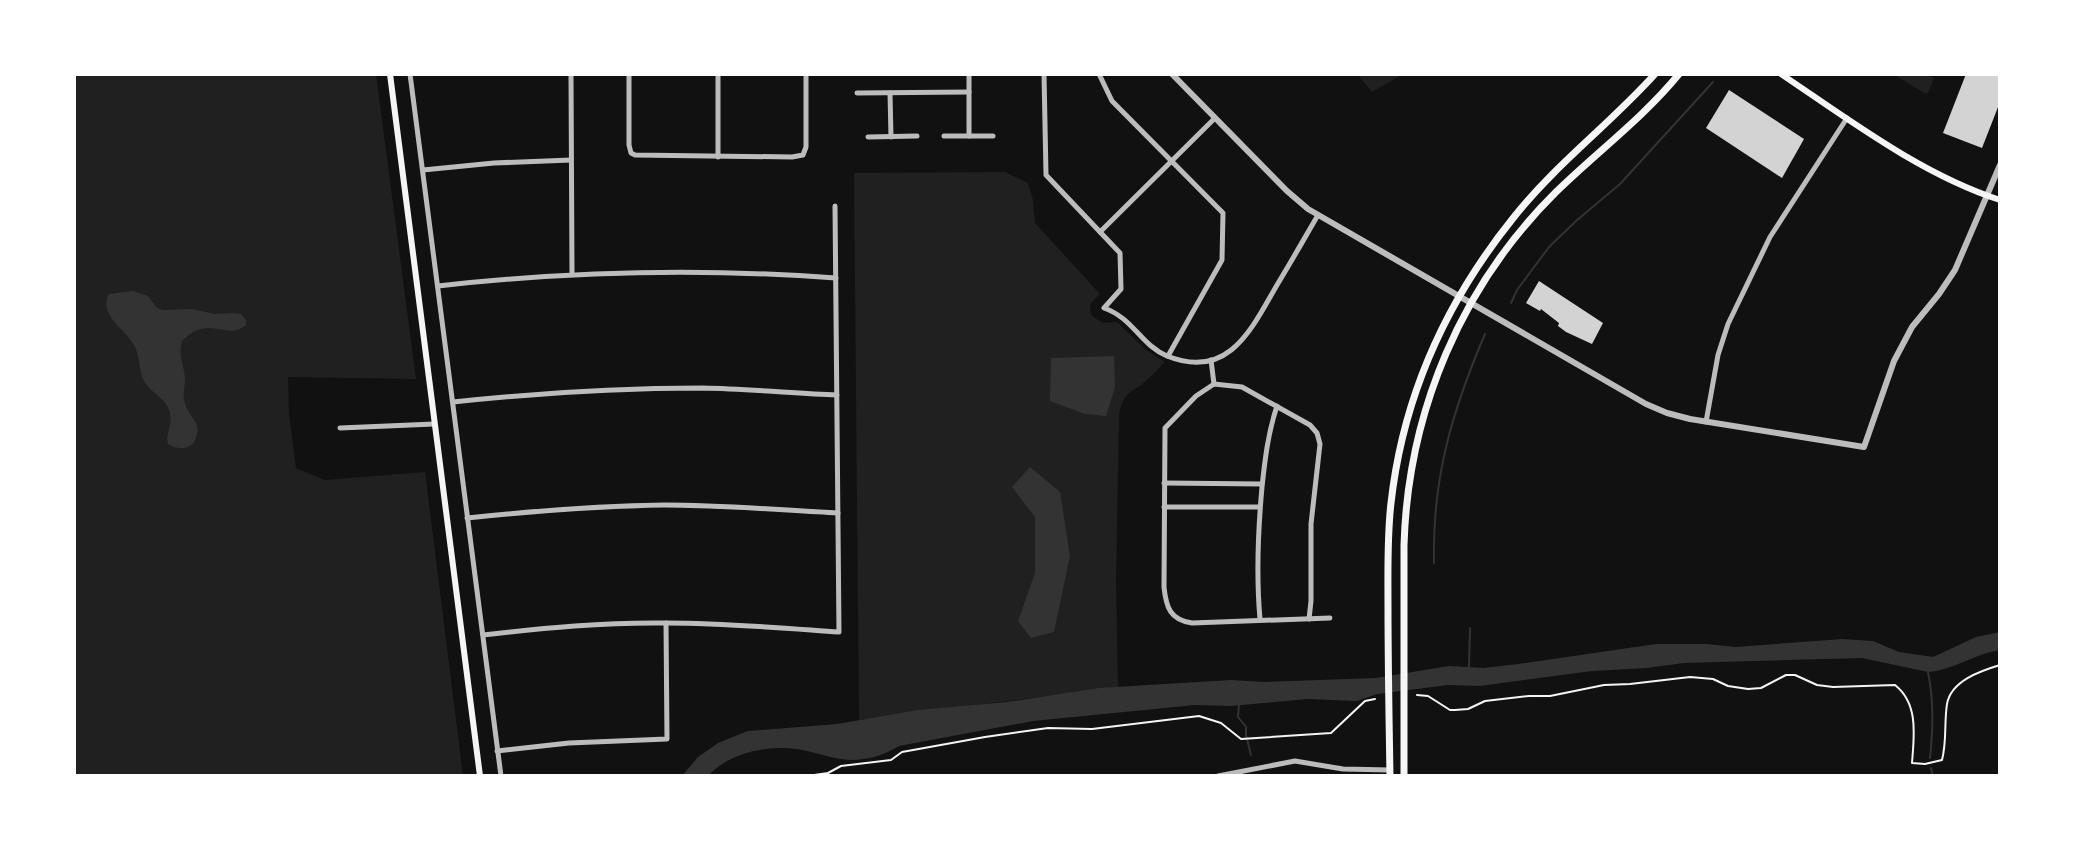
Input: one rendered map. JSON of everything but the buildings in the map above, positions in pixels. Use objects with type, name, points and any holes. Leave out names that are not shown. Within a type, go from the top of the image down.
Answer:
[{"type":"main road","points":[[390,74],[480,776]]},
{"type":"main road","points":[[1404,776],[1404,529],[1412,462],[1431,389],[1465,300],[1491,247],[1547,180],[1655,74]]},
{"type":"main road","points":[[1390,773],[1389,523],[1399,453],[1421,375],[1438,335],[1540,209],[1647,109],[1679,74]]},
{"type":"main road","points":[[1781,74],[1924,166],[2000,200]]},
{"type":"street","points":[[410,74],[501,776]]},
{"type":"street","points":[[571,74],[572,274]]},
{"type":"street","points":[[629,74],[631,153],[643,156],[718,157],[803,155],[807,142],[806,74]]},
{"type":"street","points":[[718,74],[718,157]]},
{"type":"street","points":[[969,74],[969,136]]},
{"type":"street","points":[[1044,74],[1045,173],[1117,249],[1121,258],[1121,289],[1104,308],[1120,314],[1152,346],[1168,356],[1188,361],[1211,360],[1230,351],[1247,336],[1318,215]]},
{"type":"street","points":[[1099,74],[1112,101],[1221,211],[1223,255],[1168,356]]},
{"type":"street","points":[[1172,74],[1287,191],[1318,215],[1646,404],[1667,413],[1706,422],[1864,447],[1900,349],[1912,327],[1955,270],[2000,165]]},
{"type":"street","points":[[857,93],[969,92]]},
{"type":"street","points":[[890,93],[891,137]]},
{"type":"street","points":[[1100,232],[1215,118]]},
{"type":"street","points":[[1706,422],[1718,355],[1728,324],[1770,237],[1847,118]]},
{"type":"street","points":[[868,137],[917,136]]},
{"type":"street","points":[[944,136],[993,136]]},
{"type":"street","points":[[423,170],[571,160]]},
{"type":"street","points":[[483,635],[571,626],[666,623],[839,632],[835,206]]},
{"type":"street","points":[[438,286],[572,274],[677,271],[836,278]]},
{"type":"street","points":[[1211,360],[1214,384]]},
{"type":"street","points":[[1309,619],[1311,524],[1319,438],[1314,428],[1242,387],[1214,384],[1196,396],[1165,428],[1167,607],[1180,620],[1192,623],[1260,620],[1309,619],[1330,618]]},
{"type":"street","points":[[453,402],[613,389],[705,388],[837,395]]},
{"type":"street","points":[[1260,620],[1259,507],[1269,430],[1277,406]]},
{"type":"street","points":[[340,428],[434,424]]},
{"type":"street","points":[[1164,483],[1262,484]]},
{"type":"street","points":[[467,518],[567,509],[665,505],[838,513]]},
{"type":"street","points":[[1164,507],[1259,507]]},
{"type":"street","points":[[497,751],[569,743],[667,739],[666,623]]},
{"type":"street","points":[[1218,776],[1295,761],[1390,773]]},
{"type":"path","points":[[1417,695],[1428,696],[1455,710],[1468,709],[1485,701],[1550,696],[1604,685],[1690,677],[1713,679],[1728,686],[1748,689],[1761,688],[1786,675],[1833,687],[1895,685],[1910,706],[1913,718],[1912,763],[1925,764],[1942,760],[1947,700],[1956,686],[1988,668],[2000,665]]},
{"type":"path","points":[[807,776],[828,773],[841,766],[891,760],[902,752],[1048,728],[1092,729],[1199,716],[1221,723],[1241,739],[1331,733],[1365,701],[1375,699]]},
{"type":"shaded area","points":[[74,74],[376,74],[416,379],[288,377],[289,414],[296,468],[325,480],[425,472],[463,776],[74,776]]},
{"type":"shaded area","points":[[1357,74],[1403,74],[1372,92]]},
{"type":"shaded area","points":[[1893,74],[1925,74],[1934,78],[1926,94]]},
{"type":"shaded area","points":[[1005,172],[1028,183],[1035,223],[1100,294],[1091,303],[1092,316],[1103,323],[1117,322],[1146,350],[1165,362],[1126,396],[1119,414],[1118,687],[859,720],[854,173]]},
{"type":"shaded area","points":[[133,291],[148,296],[157,308],[163,310],[233,313],[241,314],[246,320],[246,325],[239,329],[201,329],[182,341],[184,400],[198,431],[193,444],[187,447],[177,448],[168,444],[171,417],[168,408],[146,384],[135,347],[109,314],[106,301],[109,294]]},
{"type":"shaded area","points":[[1114,356],[1115,387],[1106,416],[1085,414],[1050,401],[1051,358]]},
{"type":"shaded area","points":[[1030,467],[1060,492],[1070,556],[1054,632],[1031,638],[1018,621],[1035,573],[1035,517],[1012,487]]},
{"type":"shaded area","points":[[2000,632],[2000,650],[1928,672],[1862,658],[1684,663],[1480,686],[1448,685],[1377,694],[1357,701],[1307,699],[1231,706],[1195,705],[1033,721],[899,746],[857,760],[790,748],[764,749],[727,761],[708,776],[682,776],[698,757],[718,743],[748,731],[837,724],[918,710],[1007,702],[1099,688],[1231,680],[1264,682],[1376,678],[1449,666],[1484,668],[1518,664],[1656,644],[1736,647],[1842,639],[1873,641],[1899,652],[1933,657],[1976,637]]},
{"type":"waterway","points":[[1511,303],[1549,247],[1620,184],[1713,82]]},
{"type":"waterway","points":[[1434,563],[1436,503],[1446,446],[1485,334]]},
{"type":"waterway","points":[[1469,667],[1470,628]]},
{"type":"waterway","points":[[1928,672],[1932,715],[1930,758]]},
{"type":"waterway","points":[[1239,704],[1238,717],[1246,727],[1251,755]]},
{"type":"waterway","points":[[1931,768],[1933,776]]}]
